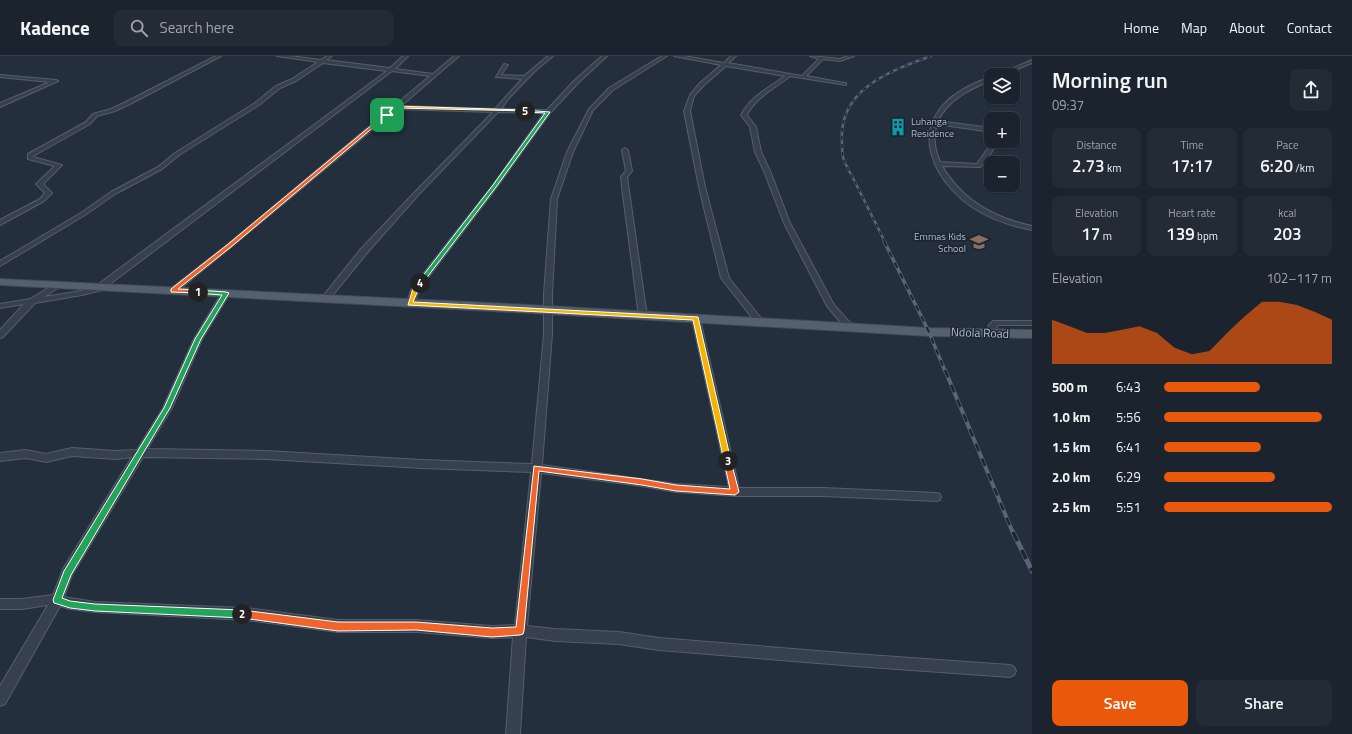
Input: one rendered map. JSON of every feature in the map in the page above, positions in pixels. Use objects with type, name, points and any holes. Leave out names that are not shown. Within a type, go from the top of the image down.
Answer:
[{"type":"main road","name":"Ndola Road","points":[[0,282],[98,288],[173,290],[324,300],[549,310],[643,317],[929,332],[1032,334]]},
{"type":"street","points":[[0,224],[42,200],[49,193],[39,184],[59,165],[30,158],[30,155],[88,123],[95,115],[113,110],[128,103],[219,56]]},
{"type":"street","points":[[279,56],[390,71],[433,75]]},
{"type":"street","points":[[0,264],[83,214],[113,193],[160,168],[177,154],[257,104],[278,87],[294,80],[330,56]]},
{"type":"street","points":[[0,306],[82,293],[98,288],[390,71],[406,56]]},
{"type":"street","points":[[173,290],[229,246],[457,56]]},
{"type":"street","points":[[324,300],[363,252],[417,193],[526,78],[542,62],[551,56]]},
{"type":"street","points":[[410,304],[416,288],[495,186],[548,112],[577,81],[605,56]]},
{"type":"street","points":[[513,734],[520,631],[548,334],[548,294],[554,199],[560,177],[570,152],[592,110],[603,96],[612,89],[665,56]]},
{"type":"street","points":[[676,56],[844,84]]},
{"type":"street","points":[[734,56],[702,84],[692,96],[687,110],[688,123],[702,187],[725,278],[760,322]]},
{"type":"street","points":[[812,56],[840,60],[852,56]]},
{"type":"street","points":[[803,77],[822,58]]},
{"type":"street","points":[[1016,68],[1032,61]]},
{"type":"street","points":[[506,65],[498,76],[526,78]]},
{"type":"street","points":[[789,75],[755,101],[744,115],[753,127],[758,152],[767,170],[787,223],[831,306],[850,328]]},
{"type":"street","points":[[0,76],[56,80],[0,105]]},
{"type":"street","points":[[984,81],[967,89],[951,99],[944,106],[934,122],[932,141],[933,152],[938,164],[955,190],[968,202],[990,214],[1032,228]]},
{"type":"street","points":[[395,107],[548,112]]},
{"type":"street","points":[[934,122],[984,129]]},
{"type":"street","points":[[938,164],[978,166],[991,148]]},
{"type":"street","points":[[624,150],[629,171],[624,177],[635,271],[643,317]]},
{"type":"street","points":[[0,335],[32,302],[55,286]]},
{"type":"street","points":[[0,699],[57,600],[67,573],[167,408],[198,339],[226,293]]},
{"type":"street","points":[[696,319],[735,492]]},
{"type":"street","points":[[989,334],[993,325],[996,323],[1032,323]]},
{"type":"street","points":[[0,456],[26,454],[46,458],[72,452],[116,455],[140,453],[266,455],[422,464],[536,468],[676,488],[735,492],[823,492],[936,497]]},
{"type":"street","points":[[0,604],[22,604],[57,600],[70,604],[95,608],[246,614],[338,626],[416,626],[492,632],[520,631],[555,635],[619,638],[659,644],[833,659],[1010,671]]},
{"type":"railway","points":[[885,242],[844,160],[842,148],[843,124],[848,108],[858,95],[870,85],[899,68],[931,56]]},
{"type":"railway","points":[[884,241],[929,332],[945,371]]},
{"type":"railway","points":[[945,370],[1013,533]]},
{"type":"railway","points":[[1013,532],[1032,571]]},
{"type":"place","name":"Luhanga Residence","points":[[898,127]]},
{"type":"place","name":"Emmas Kids School","points":[[979,242]]},
{"type":"route","points":[[395,107],[548,112],[520,149],[495,186],[416,288],[410,304],[549,310],[643,317],[696,319],[735,492],[676,488],[574,472],[536,468],[520,631],[492,632],[416,626],[338,626],[246,614],[95,608],[70,604],[57,600],[67,573],[167,408],[198,339],[226,293],[173,290],[229,246],[303,183],[387,115],[395,107]]}]
